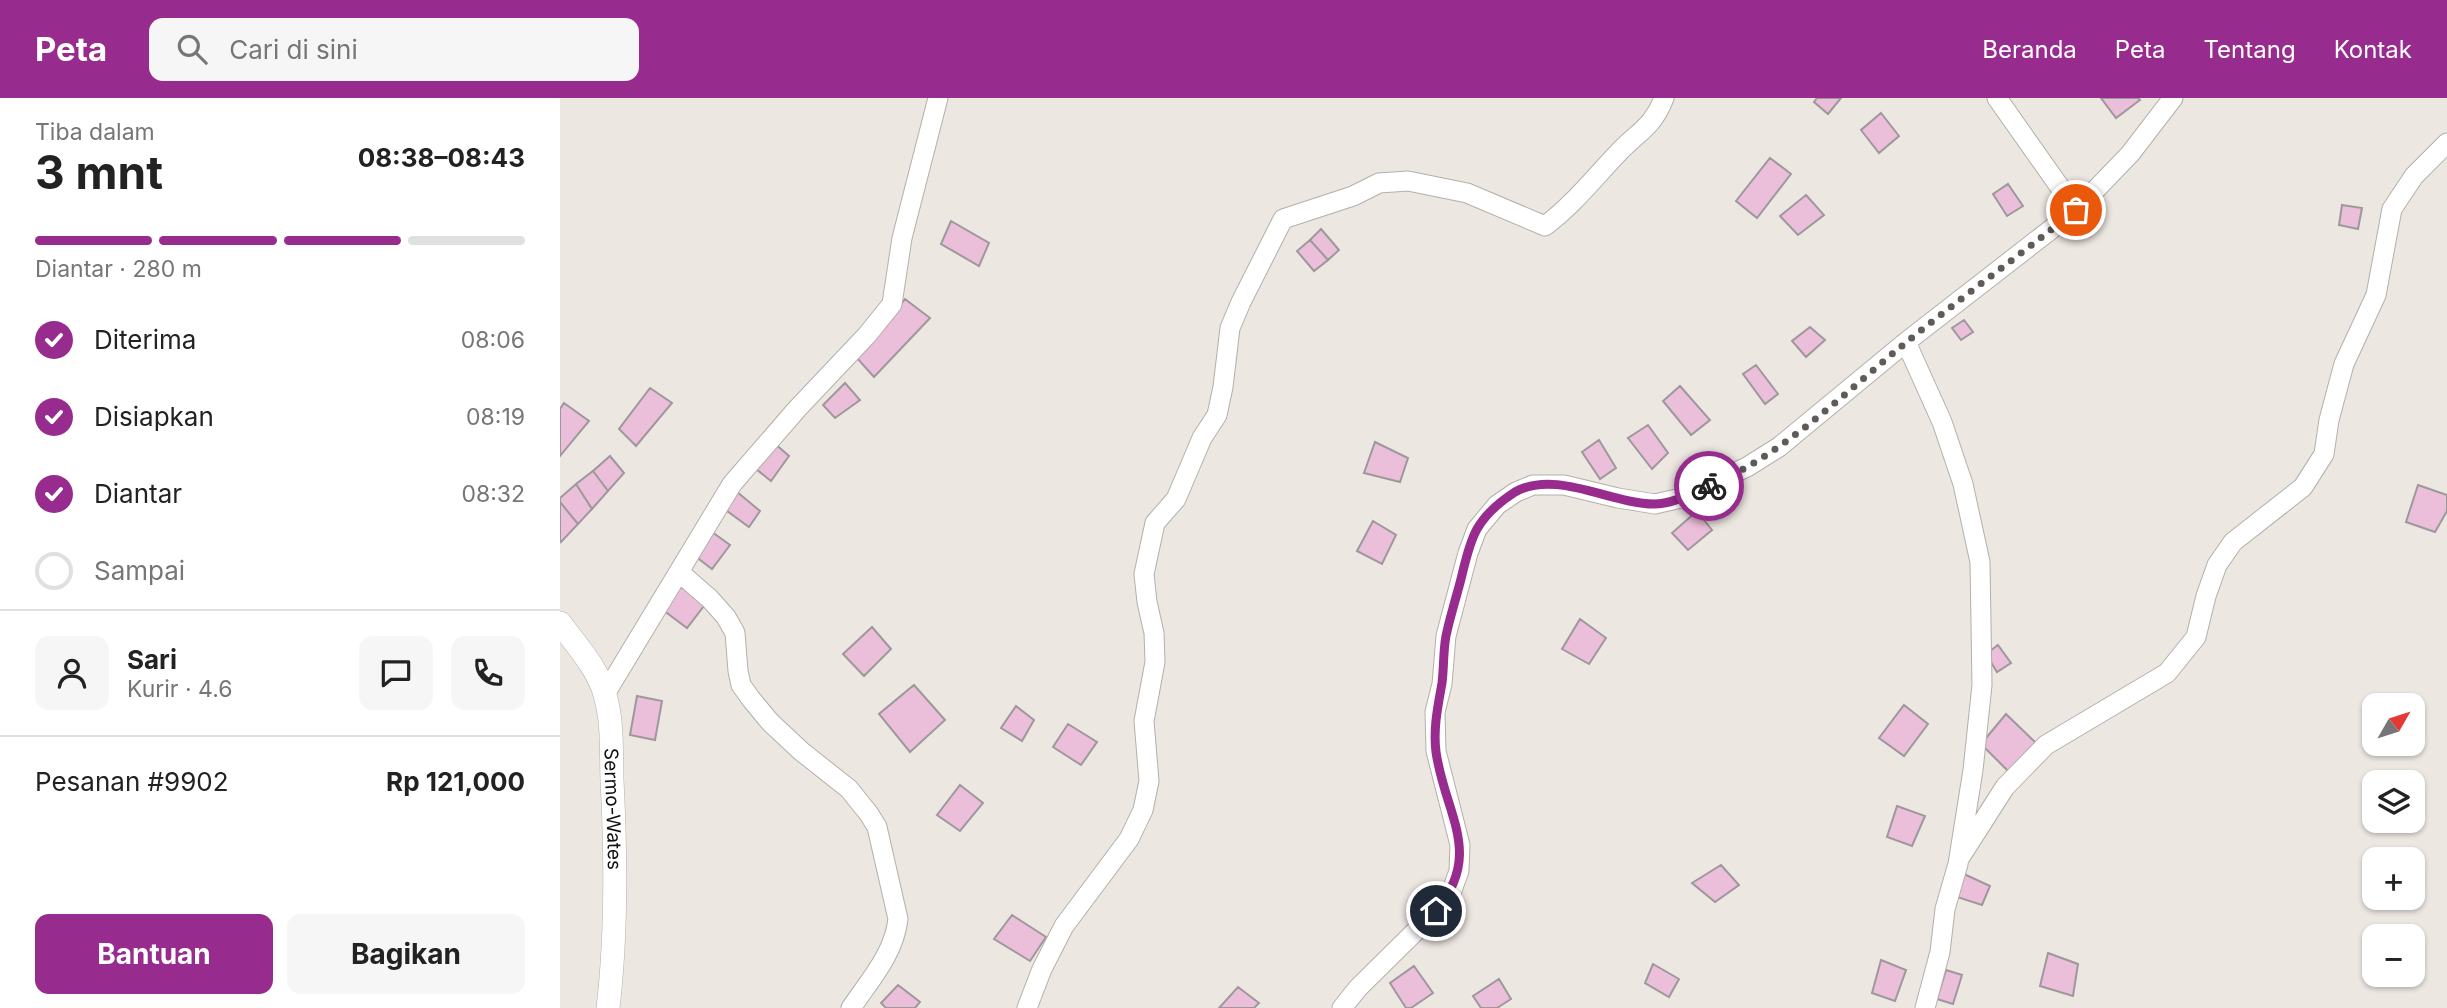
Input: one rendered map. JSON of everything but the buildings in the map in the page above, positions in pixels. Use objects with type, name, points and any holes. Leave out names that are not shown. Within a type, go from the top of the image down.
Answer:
[{"type":"main road","name":"Sermo-Wates","points":[[560,623],[596,673],[605,694],[610,722],[617,863],[608,1008]]},
{"type":"street","points":[[605,694],[732,484],[892,304],[902,238],[938,98]]},
{"type":"street","points":[[1027,1008],[1042,969],[1064,926],[1129,839],[1143,810],[1149,781],[1144,721],[1155,662],[1154,633],[1144,574],[1155,523],[1176,499],[1202,438],[1217,415],[1230,328],[1283,219],[1353,196],[1379,183],[1408,181],[1467,193],[1545,226],[1567,210],[1621,150],[1644,131],[1664,98]]},
{"type":"street","points":[[1997,98],[2076,210]]},
{"type":"street","points":[[1342,1008],[1358,988],[1436,911],[1451,893],[1459,872],[1460,845],[1436,751],[1436,712],[1442,684],[1446,636],[1468,553],[1477,529],[1497,505],[1532,485],[1564,485],[1655,504],[1681,498],[1747,467],[1779,447],[1906,342],[2076,210],[2130,154],[2174,98]]},
{"type":"street","points":[[1959,859],[2005,787],[2046,745],[2167,673],[2196,637],[2217,565],[2233,542],[2303,487],[2324,454],[2329,420],[2344,363],[2376,295],[2392,209],[2414,176],[2447,143]]},
{"type":"street","points":[[1906,342],[1947,434],[1963,484],[1980,562],[1982,685],[1973,770],[1959,859],[1945,909],[1940,952],[1925,1008]]},
{"type":"street","points":[[679,572],[726,617],[735,633],[741,685],[751,699],[770,722],[801,751],[849,789],[877,827],[898,919],[896,933],[884,960],[851,1008]]},
{"type":"way so far","points":[[1709,486],[1779,447],[1906,342],[2076,210]]},
{"type":"route","points":[[1436,911],[1451,893],[1459,872],[1460,845],[1436,751],[1436,712],[1442,684],[1446,636],[1477,529],[1497,505],[1532,485],[1564,485],[1655,504],[1681,498],[1709,486]]}]
